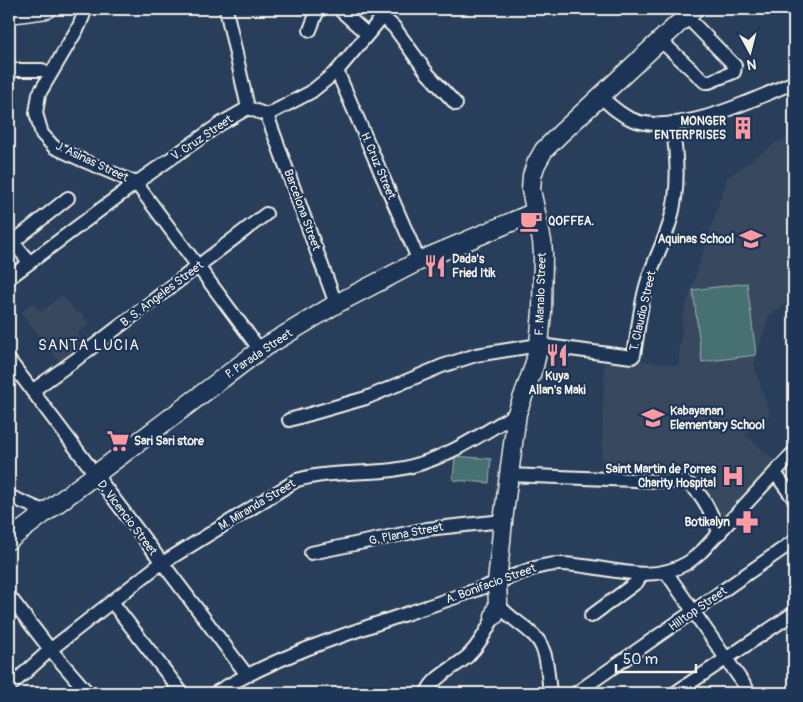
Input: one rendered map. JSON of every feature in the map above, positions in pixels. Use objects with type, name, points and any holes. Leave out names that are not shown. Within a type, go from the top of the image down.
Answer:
[{"type":"street","points":[[9,14],[45,9]]},
{"type":"street","name":"J. Asinas Street","points":[[86,9],[79,26],[39,94],[36,112],[42,134],[54,147],[136,182],[260,350]]},
{"type":"street","points":[[226,9],[248,108],[267,115],[311,92],[337,70],[384,15],[428,74],[456,104]]},
{"type":"street","points":[[310,30],[318,12],[322,9]]},
{"type":"street","points":[[339,9],[367,34]]},
{"type":"street","points":[[660,40],[704,82],[709,82],[734,72],[735,66],[690,12]]},
{"type":"street","name":"F. Manalo Street","points":[[496,610],[502,521],[517,413],[534,366],[539,345],[542,312],[543,254],[531,190],[532,176],[544,150],[690,12]]},
{"type":"street","points":[[9,70],[42,70]]},
{"type":"street","name":"H. Cruz Street","points":[[337,70],[419,261]]},
{"type":"street","points":[[600,96],[617,111],[632,120],[650,123],[672,123],[720,113],[794,82]]},
{"type":"street","name":"V. Cruz Street","points":[[9,278],[136,182],[220,124],[248,108]]},
{"type":"street","name":"Barcelona Street","points":[[267,115],[336,304]]},
{"type":"street","name":"T. Claudio Street","points":[[289,420],[366,398],[442,366],[476,355],[539,345],[630,358],[634,355],[647,283],[670,222],[674,200],[677,156],[672,123]]},
{"type":"street","points":[[29,262],[11,239],[68,198]]},
{"type":"street","name":"P. Parada Street","points":[[9,540],[260,350],[336,304],[419,261],[535,212]]},
{"type":"street","name":"B. S. Angeles Street","points":[[32,391],[266,214]]},
{"type":"street","name":"D. Vicencio Street","points":[[9,360],[161,564],[247,674]]},
{"type":"street","name":"M. Miranda Street","points":[[9,687],[50,650],[161,564],[298,480],[316,476],[392,470],[420,464],[446,454],[517,413]]},
{"type":"street","name":"A. Bonifacio Street","points":[[215,693],[247,674],[336,638],[539,567],[557,564],[642,574],[666,572],[688,563],[720,533],[794,452]]},
{"type":"street","points":[[775,473],[794,499]]},
{"type":"street","points":[[508,475],[685,482],[699,492],[720,533]]},
{"type":"street","points":[[9,496],[46,512]]},
{"type":"street","name":"G. Plana Street","points":[[311,553],[427,528],[502,521]]},
{"type":"street","name":"Hilltop Street","points":[[576,693],[694,613],[794,541]]},
{"type":"street","points":[[666,572],[750,693]]},
{"type":"street","points":[[591,616],[637,582],[642,574]]},
{"type":"street","points":[[9,596],[50,650],[88,693]]},
{"type":"street","points":[[112,602],[182,693]]},
{"type":"street","points":[[427,693],[428,688],[444,673],[467,657],[479,643],[496,610],[505,613],[532,633],[542,644],[550,693]]},
{"type":"street","points":[[675,693],[794,613]]},
{"type":"shaded area","points":[[780,140],[794,142],[794,299],[769,315],[754,364],[770,416],[745,434],[777,463],[723,525],[686,478],[667,474],[601,472],[605,355],[678,366],[683,315],[727,178]]},
{"type":"shaded area","points":[[62,295],[77,313],[80,312],[90,324],[77,334],[87,346],[62,365],[21,313],[33,302],[41,312]]},
{"type":"green space","points":[[747,283],[756,355],[702,362],[693,290]]},
{"type":"green space","points":[[455,456],[491,459],[489,483],[453,480]]},
{"type":"place","name":"MONGER ENTERPRISES","points":[[743,128]]},
{"type":"place","name":"QOFFEA.","points":[[531,221]]},
{"type":"place","name":"Aquinas School","points":[[751,239]]},
{"type":"place","name":"Dada's Fried Itik","points":[[435,266]]},
{"type":"place","name":"Kuya Allan's Maki","points":[[557,355]]},
{"type":"place","name":"Kabayanan Elementary School","points":[[653,418]]},
{"type":"place","name":"Sari Sari store","points":[[118,441]]},
{"type":"place","name":"Saint Martin de Porres Charity Hospital","points":[[733,476]]},
{"type":"place","name":"Botikalyn","points":[[747,522]]},
{"type":"district","name":"SANTA LUCIA","points":[[89,345]]}]
